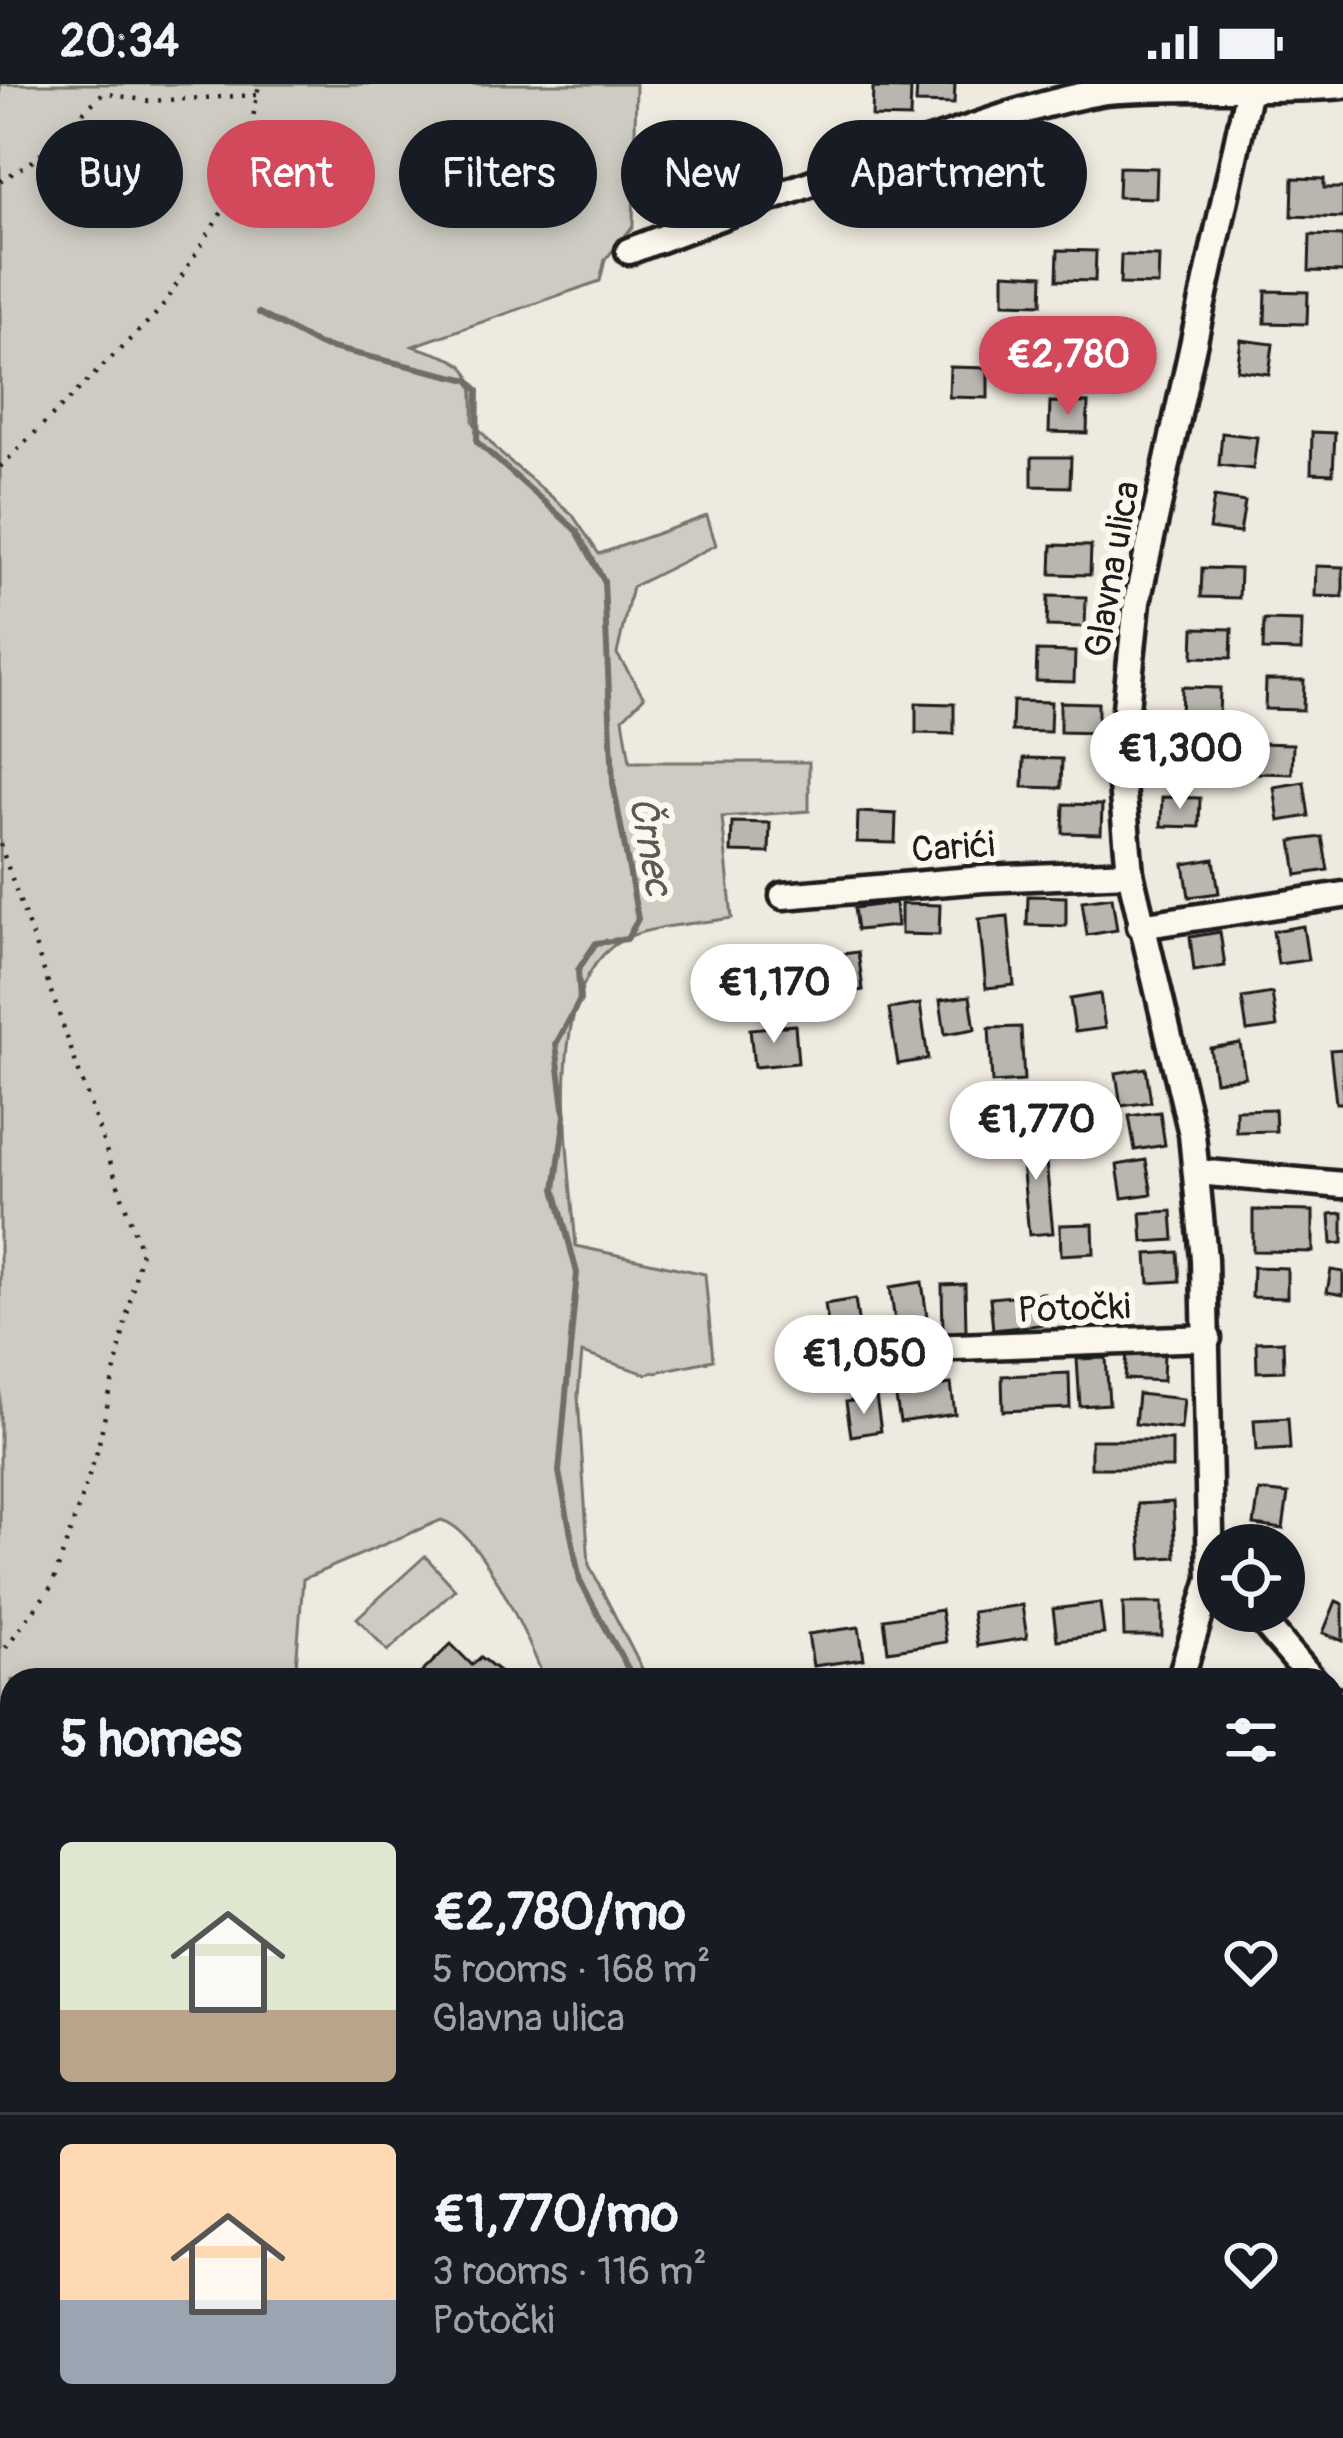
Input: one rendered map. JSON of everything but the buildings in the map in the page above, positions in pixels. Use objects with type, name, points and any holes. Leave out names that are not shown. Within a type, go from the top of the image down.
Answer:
[{"type":"street","points":[[629,251],[807,183],[1042,104],[1166,86],[1343,85]]},
{"type":"street","name":"Glavna ulica","points":[[1213,1524],[1198,1172],[1140,926],[1122,785],[1128,661],[1137,602],[1250,86]]},
{"type":"street","name":"Carići","points":[[782,896],[983,879],[1130,873]]},
{"type":"street","points":[[1140,926],[1343,895]]},
{"type":"street","points":[[1198,1172],[1343,1185]]},
{"type":"street","name":"Potočki","points":[[872,1350],[1208,1338]]},
{"type":"street","name":"Glavna ulica","points":[[1184,1668],[1197,1631]]},
{"type":"street","points":[[1272,1632],[1303,1668]]},
{"type":"path","points":[[0,467],[161,309],[242,180],[259,84]]},
{"type":"path","points":[[0,181],[33,160],[103,93],[149,101],[257,95]]},
{"type":"path","points":[[0,844],[141,1251],[97,1452],[52,1586],[0,1655]]},
{"type":"shaded area","points":[[0,84],[636,84],[635,120],[621,120],[621,228],[631,228],[605,260],[600,281],[413,346],[464,367],[472,386],[473,422],[501,454],[572,514],[599,554],[707,516],[716,545],[632,587],[617,654],[644,697],[623,718],[630,762],[809,762],[809,811],[722,817],[732,918],[660,928],[622,940],[596,963],[579,996],[569,1036],[566,1126],[576,1246],[705,1274],[713,1360],[646,1374],[582,1353],[578,1396],[589,1565],[641,1668],[540,1668],[487,1565],[456,1528],[441,1520],[303,1579],[296,1668],[0,1668]]},
{"type":"shaded area","points":[[425,1556],[455,1589],[388,1651],[357,1618]]},
{"type":"waterway","name":"Črnec","points":[[259,313],[319,345],[469,380],[478,391],[477,442],[577,531],[604,581],[613,783],[638,919],[627,939],[596,943],[578,970],[580,1000],[556,1044],[565,1116],[555,1189],[577,1273],[559,1472],[580,1581],[627,1668]]}]
